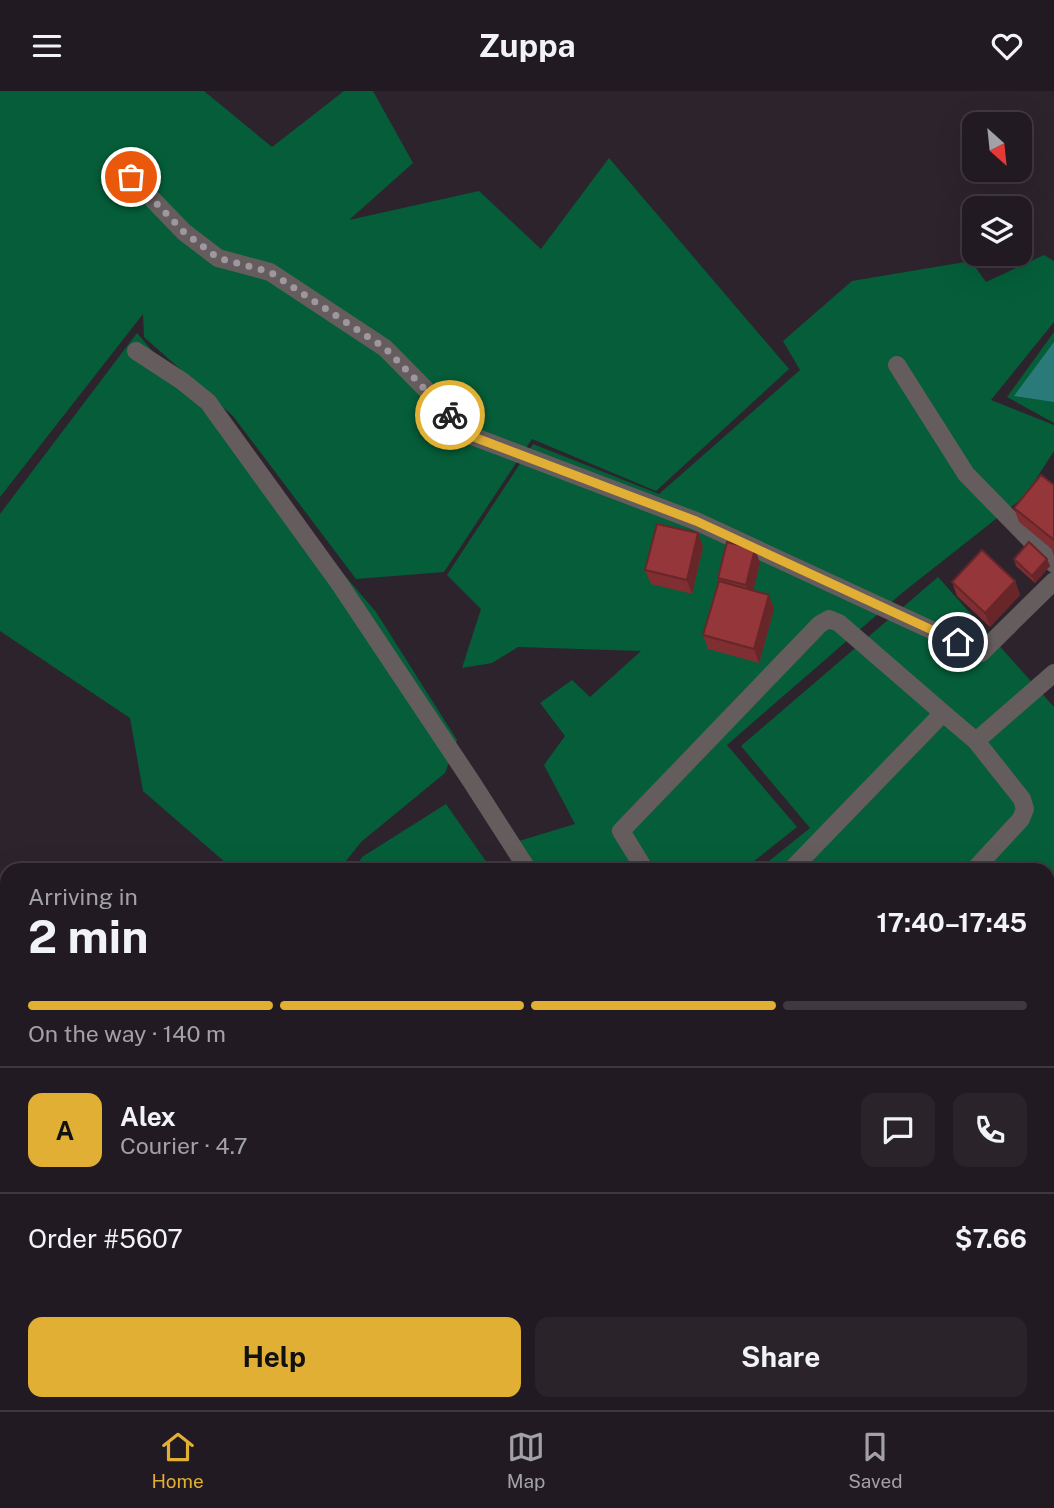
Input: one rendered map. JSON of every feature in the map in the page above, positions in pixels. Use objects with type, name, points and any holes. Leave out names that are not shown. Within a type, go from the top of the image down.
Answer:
[{"type":"street","points":[[131,177],[184,232],[218,258],[270,272],[385,348],[471,436],[696,521],[981,653],[1054,581]]},
{"type":"street","points":[[136,351],[182,381],[208,402],[339,583],[524,863]]},
{"type":"street","points":[[897,365],[966,474],[1054,564]]},
{"type":"street","points":[[641,863],[621,831],[820,624],[829,619],[839,623],[976,741],[1022,799],[1025,809],[1021,820],[981,863]]},
{"type":"street","points":[[976,741],[1054,673]]},
{"type":"street","points":[[798,863],[943,713]]},
{"type":"shaded area","points":[[0,91],[204,91],[272,147],[344,91],[373,91],[413,163],[349,220],[479,191],[541,249],[609,158],[789,369],[656,491],[532,439],[444,572],[356,579],[233,416],[144,337],[143,314],[0,497]]},
{"type":"shaded area","points":[[1044,255],[1054,261],[1054,322],[991,400],[1054,425],[1054,451],[1025,496],[902,593],[727,745],[797,827],[752,863],[532,863],[519,841],[575,824],[544,765],[565,736],[540,703],[572,680],[590,697],[641,651],[518,647],[492,663],[462,668],[481,609],[447,575],[533,444],[659,494],[800,370],[783,341],[852,281],[962,263],[962,266],[975,266],[986,282],[1020,266],[1032,266],[1032,261]]},
{"type":"shaded area","points":[[1054,332],[1054,423],[1007,397]]},
{"type":"shaded area","points":[[137,333],[376,612],[457,740],[445,773],[361,842],[344,863],[226,863],[143,791],[130,718],[0,631],[0,514]]},
{"type":"shaded area","points":[[1054,342],[1054,402],[1014,396]]},
{"type":"shaded area","points":[[938,577],[1054,707],[1054,863],[767,863],[810,828],[741,746]]},
{"type":"shaded area","points":[[446,804],[487,863],[358,863],[362,857]]},
{"type":"building","points":[[1041,475],[1054,485],[1054,540],[1014,508]]},
{"type":"building","points":[[657,524],[698,533],[687,580],[645,570]]},
{"type":"building","points":[[727,542],[755,549],[746,585],[718,578]]},
{"type":"building","points":[[1029,542],[1047,559],[1032,576],[1014,559]]},
{"type":"building","points":[[982,550],[1015,581],[985,613],[952,582]]},
{"type":"building","points":[[719,581],[769,595],[754,649],[703,635]]},
{"type":"way so far","points":[[131,177],[184,232],[218,258],[270,272],[385,348],[450,415]]},
{"type":"route","points":[[450,415],[471,436],[696,521],[958,642]]}]
